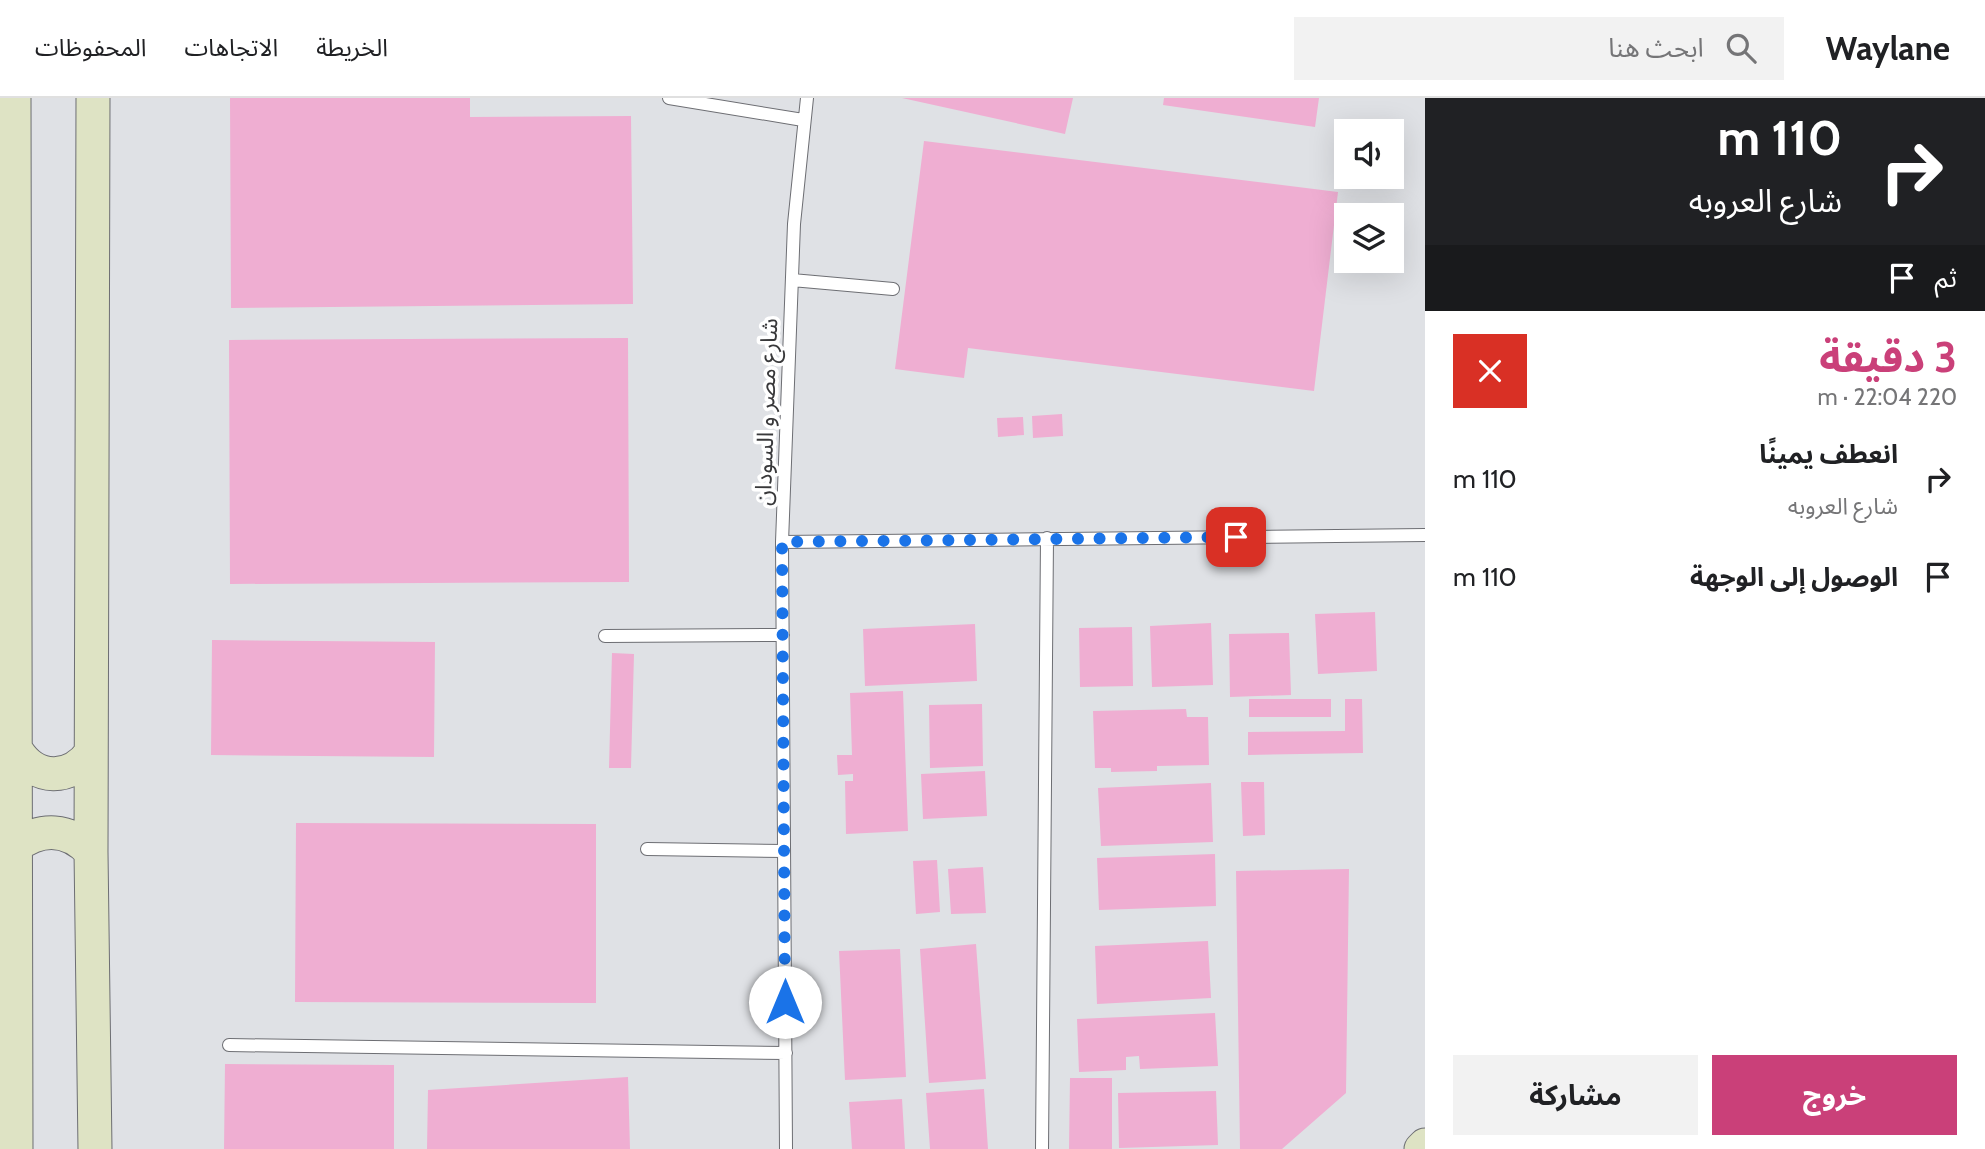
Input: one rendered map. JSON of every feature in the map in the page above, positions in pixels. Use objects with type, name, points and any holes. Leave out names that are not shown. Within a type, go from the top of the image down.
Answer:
[{"type":"street","points":[[14,98],[16,1149]]},
{"type":"street","points":[[93,98],[91,852],[95,1149]]},
{"type":"street","points":[[17,751],[23,761],[32,768],[53,775],[75,769],[91,753]]},
{"type":"street","points":[[16,846],[37,833],[61,832],[82,843],[91,852]]},
{"type":"street","points":[[1421,1149],[1425,1145]]},
{"type":"lane","points":[[670,98],[803,120]]},
{"type":"lane","name":"شارع مصر و السودان","points":[[786,1149],[782,542],[794,224],[807,98]]},
{"type":"lane","points":[[792,280],[893,289]]},
{"type":"lane","points":[[782,542],[1425,536]]},
{"type":"lane","points":[[1042,1149],[1047,538]]},
{"type":"lane","points":[[605,636],[783,635]]},
{"type":"lane","points":[[647,849],[784,851]]},
{"type":"lane","points":[[229,1045],[786,1053]]},
{"type":"building","points":[[230,98],[470,98],[470,117],[631,116],[633,304],[231,308]]},
{"type":"building","points":[[902,98],[1073,98],[1065,134]]},
{"type":"building","points":[[1164,98],[1319,98],[1315,127],[1163,105]]},
{"type":"building","points":[[924,141],[1338,192],[1337,203],[1334,203],[1334,225],[1314,391],[968,348],[964,378],[895,369]]},
{"type":"building","points":[[628,338],[629,582],[230,584],[229,340]]},
{"type":"building","points":[[1062,414],[1063,436],[1033,438],[1032,416]]},
{"type":"building","points":[[1023,417],[1024,435],[998,437],[997,418]]},
{"type":"building","points":[[1375,612],[1377,671],[1318,674],[1315,614]]},
{"type":"building","points":[[1211,623],[1213,685],[1152,687],[1150,626]]},
{"type":"building","points":[[975,624],[977,681],[865,686],[863,629]]},
{"type":"building","points":[[1132,627],[1133,686],[1080,687],[1079,628]]},
{"type":"building","points":[[1289,633],[1291,695],[1230,697],[1229,634]]},
{"type":"building","points":[[212,640],[435,642],[434,757],[211,755]]},
{"type":"building","points":[[612,653],[634,654],[631,768],[609,768]]},
{"type":"building","points":[[903,691],[908,831],[846,834],[845,781],[853,781],[853,774],[838,775],[837,755],[852,755],[850,693]]},
{"type":"building","points":[[1249,699],[1331,699],[1331,717],[1249,717]]},
{"type":"building","points":[[1345,699],[1362,699],[1363,753],[1248,755],[1248,732],[1345,731]]},
{"type":"building","points":[[982,704],[983,766],[930,768],[929,705]]},
{"type":"building","points":[[1186,709],[1187,717],[1208,717],[1209,765],[1157,766],[1157,771],[1111,772],[1111,768],[1095,768],[1093,711]]},
{"type":"building","points":[[985,771],[987,816],[923,819],[921,774]]},
{"type":"building","points":[[1241,782],[1264,782],[1265,835],[1243,836]]},
{"type":"building","points":[[1211,783],[1213,842],[1101,846],[1098,788]]},
{"type":"building","points":[[296,823],[596,824],[596,1003],[295,1002]]},
{"type":"building","points":[[1215,854],[1216,906],[1099,910],[1097,858]]},
{"type":"building","points":[[937,860],[940,912],[916,914],[913,861]]},
{"type":"building","points":[[983,867],[986,913],[951,914],[948,869]]},
{"type":"building","points":[[1349,869],[1346,1093],[1282,1149],[1240,1149],[1236,871]]},
{"type":"building","points":[[1208,941],[1211,998],[1097,1004],[1095,946]]},
{"type":"building","points":[[976,944],[986,1079],[929,1083],[920,949]]},
{"type":"building","points":[[900,949],[906,1077],[845,1080],[839,951]]},
{"type":"building","points":[[1215,1013],[1218,1066],[1140,1069],[1139,1056],[1126,1057],[1126,1070],[1079,1072],[1077,1019]]},
{"type":"building","points":[[225,1064],[394,1065],[394,1149],[224,1149]]},
{"type":"building","points":[[628,1077],[630,1149],[427,1149],[428,1090]]},
{"type":"building","points":[[1070,1078],[1112,1078],[1112,1149],[1069,1149]]},
{"type":"building","points":[[984,1089],[988,1149],[930,1149],[926,1093]]},
{"type":"building","points":[[1216,1091],[1218,1145],[1119,1148],[1118,1093]]},
{"type":"building","points":[[902,1099],[905,1149],[852,1149],[849,1102]]},
{"type":"route","points":[[785,1002],[782,542],[1236,537]]}]
